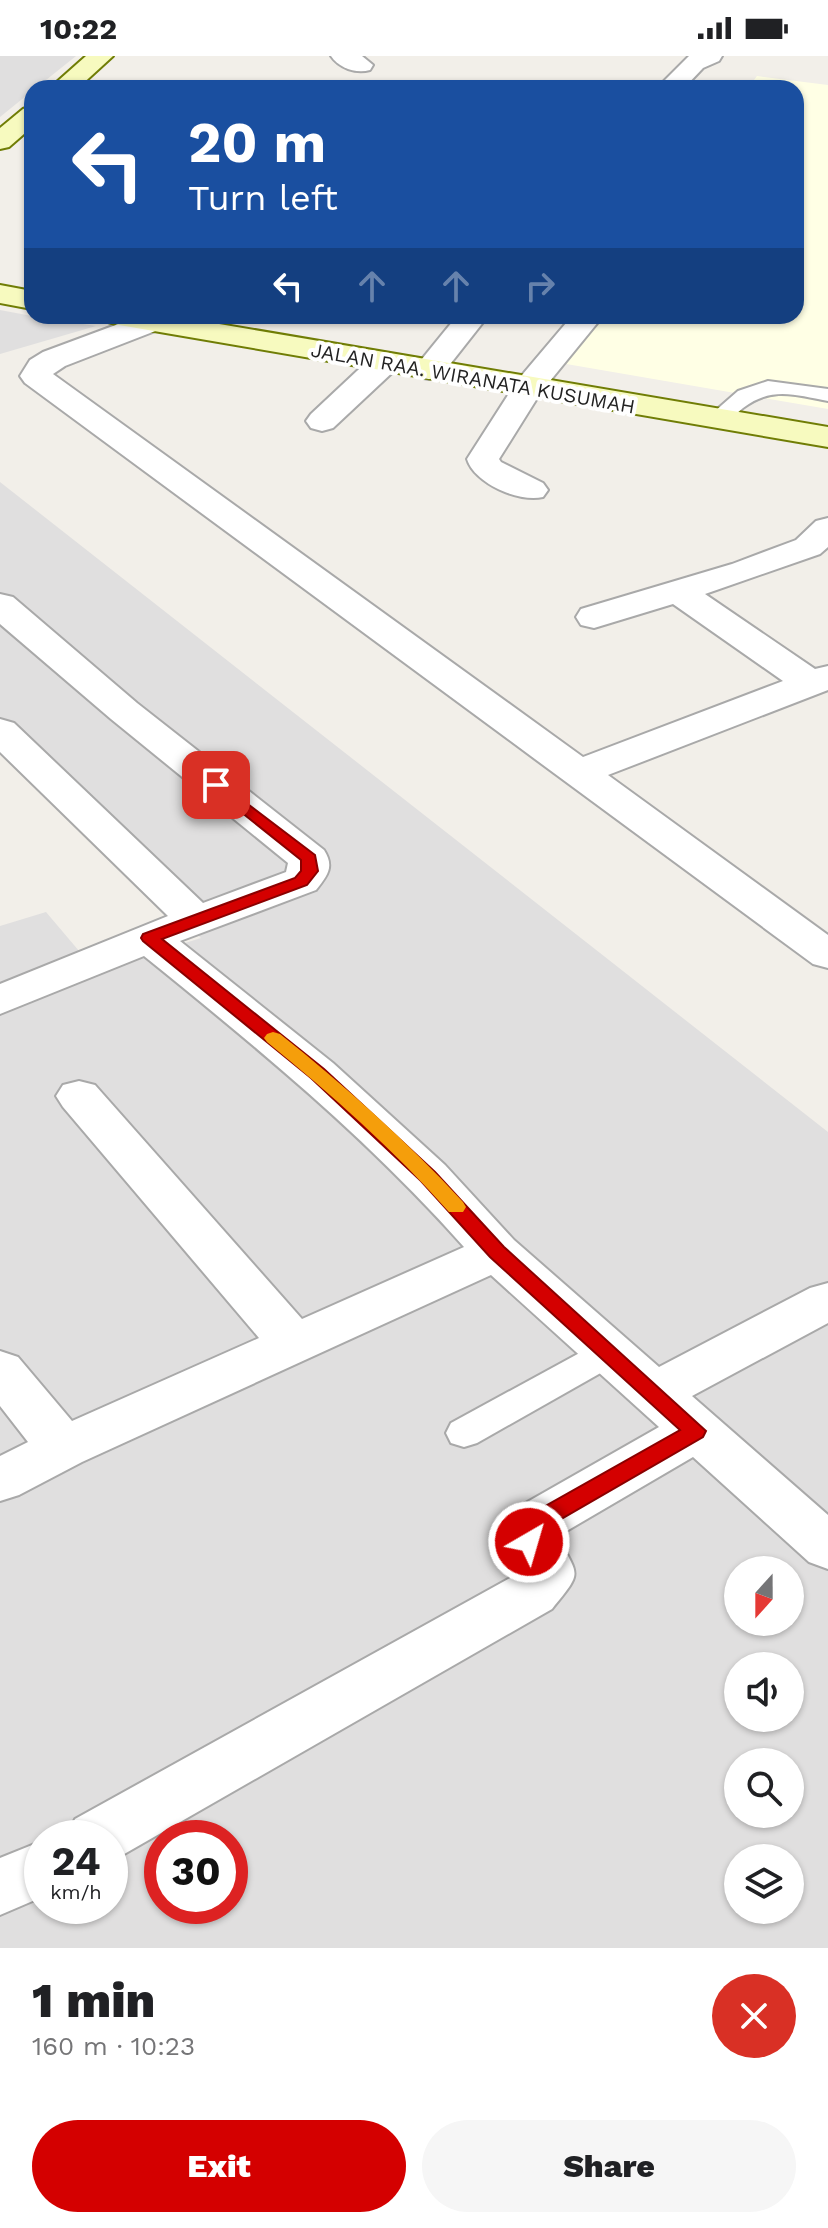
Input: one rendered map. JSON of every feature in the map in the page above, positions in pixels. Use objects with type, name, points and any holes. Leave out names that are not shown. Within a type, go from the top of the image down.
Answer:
[{"type":"main road","points":[[72,80],[101,56]]},
{"type":"main road","points":[[0,141],[24,121]]},
{"type":"main road","points":[[0,294],[24,298]]},
{"type":"main road","name":"JALAN RAA. WIRANATA KUSUMAH","points":[[163,324],[828,437]]},
{"type":"street","points":[[678,80],[694,63],[710,56]]},
{"type":"street","points":[[147,324],[54,359],[41,367],[36,376],[828,955]]},
{"type":"street","points":[[429,370],[466,324]]},
{"type":"street","points":[[531,490],[486,468],[483,463],[528,388],[581,324]]},
{"type":"street","points":[[322,421],[384,363]]},
{"type":"street","points":[[594,617],[808,547],[828,528]]},
{"type":"street","points":[[677,591],[820,681]]},
{"type":"street","points":[[0,605],[124,711],[309,859],[309,871],[301,881],[149,938],[0,1000]]},
{"type":"street","points":[[581,772],[820,681]]},
{"type":"street","points":[[0,731],[196,920]]},
{"type":"street","points":[[149,938],[317,1073],[428,1176],[497,1252],[828,1547]]},
{"type":"street","points":[[79,1096],[293,1343]]},
{"type":"street","points":[[0,1480],[63,1448],[497,1252]]},
{"type":"street","points":[[653,1393],[763,1332],[828,1301]]},
{"type":"street","points":[[0,1370],[63,1448]]},
{"type":"street","points":[[128,1821],[532,1593],[547,1575],[547,1565],[529,1542],[534,1524],[695,1431]]},
{"type":"street","points":[[0,1887],[24,1876]]},
{"type":"lane","points":[[717,419],[741,397],[758,387],[773,385],[828,395]]},
{"type":"lane","points":[[464,1433],[608,1353]]},
{"type":"shaded area","points":[[0,56],[76,56],[46,80],[24,80],[24,98],[0,117]]},
{"type":"shaded area","points":[[757,76],[789,80],[754,80]]},
{"type":"shaded area","points":[[804,82],[828,85],[828,409],[543,360],[570,324],[804,324]]},
{"type":"shaded area","points":[[0,310],[24,314],[24,324],[96,326],[0,354]]},
{"type":"shaded area","points":[[0,482],[828,1132],[828,1948],[0,1948],[0,926],[46,912],[96,971],[201,938],[0,751]]},
{"type":"slow traffic","points":[[273,1038],[317,1073],[428,1176],[456,1207]]},
{"type":"route","points":[[216,785],[309,859],[309,871],[301,881],[149,938],[317,1073],[428,1176],[497,1252],[695,1431],[534,1524],[529,1542]]}]
